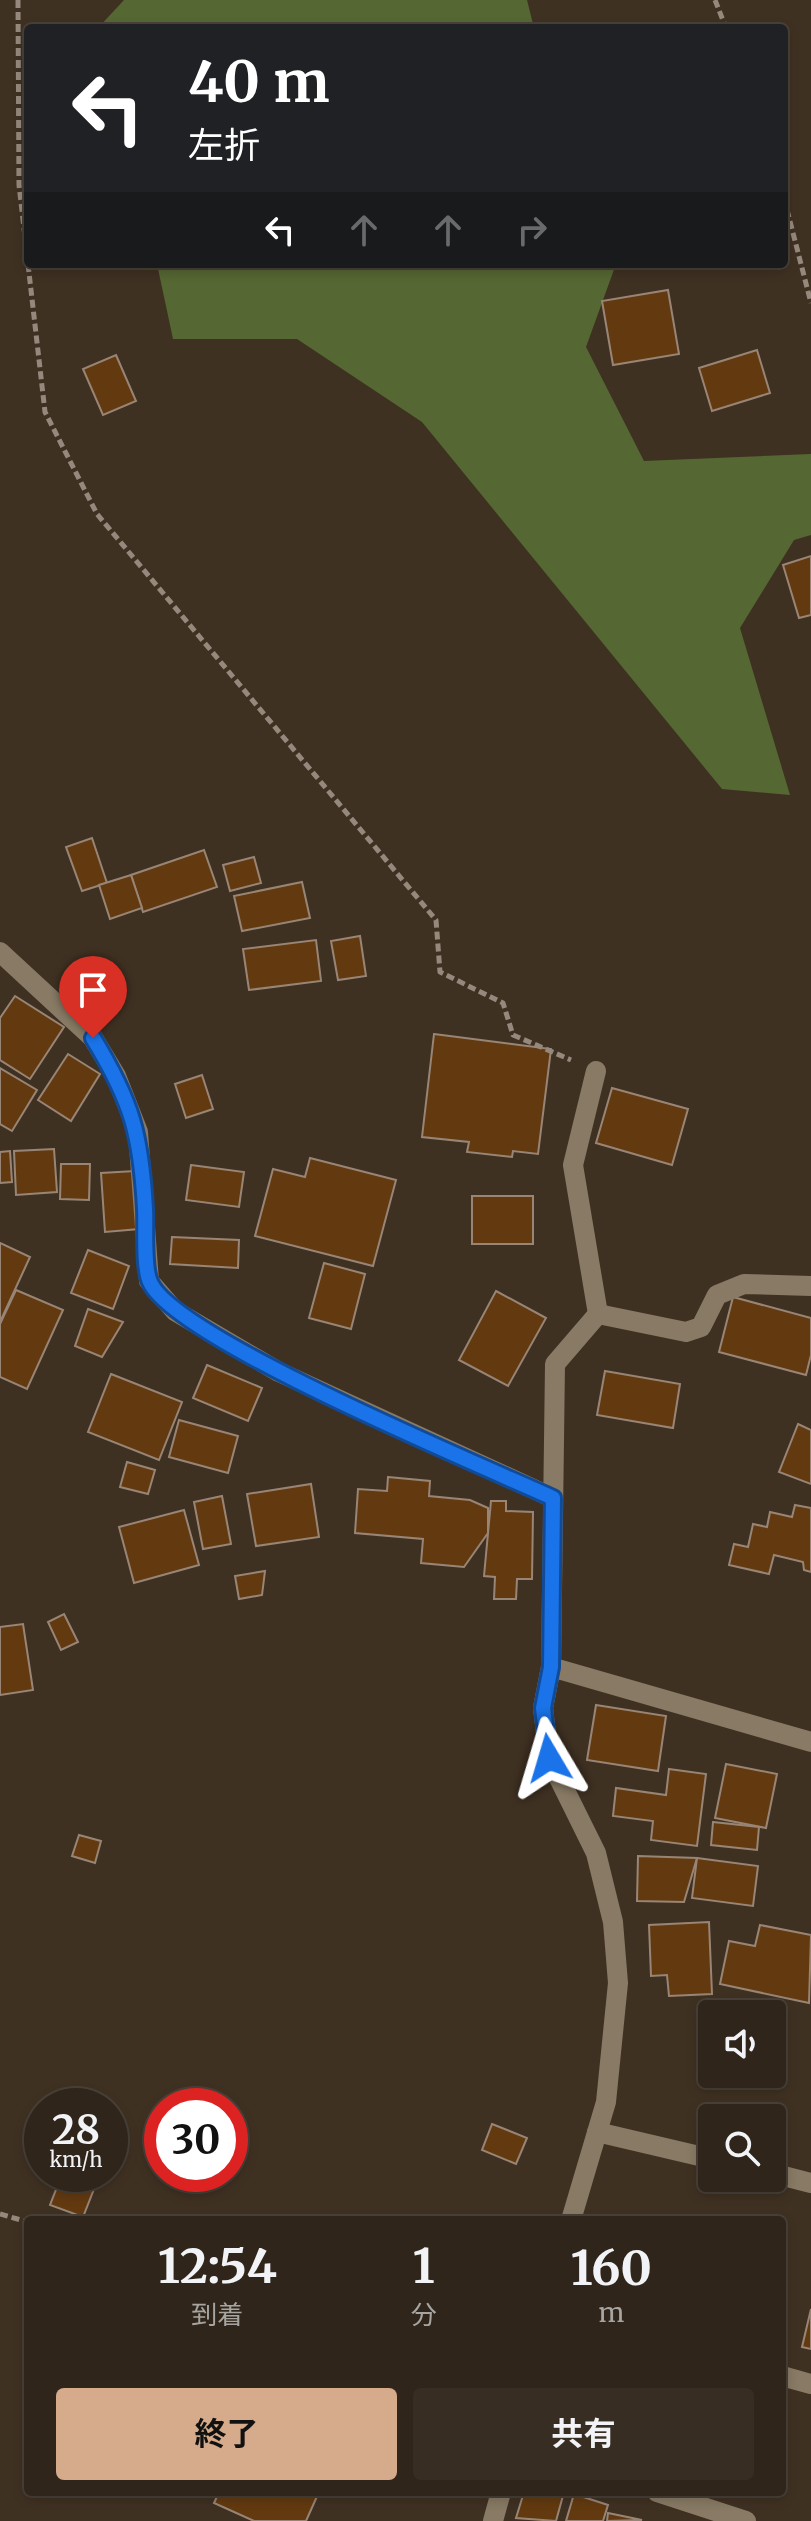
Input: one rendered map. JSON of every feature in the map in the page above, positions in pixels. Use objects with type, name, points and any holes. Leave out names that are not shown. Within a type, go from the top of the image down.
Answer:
[{"type":"street","points":[[0,952],[93,1038],[116,1076],[138,1132],[149,1281],[175,1311],[279,1372],[553,1498]]},
{"type":"street","points":[[596,1071],[573,1165],[598,1314]]},
{"type":"street","points":[[598,1314],[686,1332],[701,1327],[717,1295],[744,1284],[811,1286]]},
{"type":"street","points":[[572,2216],[606,2102],[617,2018],[613,1922],[596,1853],[549,1758],[543,1708],[551,1667],[555,1364],[598,1314]]},
{"type":"street","points":[[551,1667],[811,1742]]},
{"type":"street","points":[[597,2132],[698,2156]]},
{"type":"street","points":[[786,2177],[811,2183]]},
{"type":"street","points":[[786,2377],[811,2384]]},
{"type":"street","points":[[493,2521],[500,2496]]},
{"type":"street","points":[[669,2496],[746,2521]]},
{"type":"path","points":[[18,0],[19,185],[24,228]]},
{"type":"path","points":[[715,0],[724,24]]},
{"type":"path","points":[[788,214],[811,303]]},
{"type":"path","points":[[29,268],[45,412],[97,514],[436,920],[440,972],[503,1003],[513,1035],[596,1071]]},
{"type":"path","points":[[0,2214],[24,2221]]},
{"type":"green space","points":[[124,0],[527,0],[533,24],[102,24]]},
{"type":"green space","points":[[158,268],[615,268],[586,347],[644,461],[811,454],[811,535],[794,540],[740,628],[790,795],[722,789],[422,422],[297,339],[173,339]]},
{"type":"building","points":[[668,290],[679,354],[613,365],[602,301]]},
{"type":"building","points":[[757,350],[770,393],[712,411],[699,368]]},
{"type":"building","points":[[116,355],[136,401],[103,415],[83,369]]},
{"type":"building","points":[[811,556],[811,615],[799,618],[783,565]]},
{"type":"building","points":[[92,838],[107,883],[82,891],[66,847]]},
{"type":"building","points":[[204,850],[217,887],[143,912],[131,875]]},
{"type":"building","points":[[254,857],[261,883],[230,891],[223,865]]},
{"type":"building","points":[[131,875],[142,908],[110,919],[99,885]]},
{"type":"building","points":[[302,882],[310,918],[242,931],[234,896]]},
{"type":"building","points":[[360,936],[366,976],[338,980],[331,941]]},
{"type":"building","points":[[316,940],[321,981],[249,990],[243,949]]},
{"type":"building","points":[[15,996],[64,1027],[30,1079],[0,1060],[0,1018]]},
{"type":"building","points":[[434,1034],[551,1049],[538,1154],[513,1151],[512,1157],[467,1152],[469,1142],[422,1137]]},
{"type":"building","points":[[68,1054],[100,1074],[71,1121],[38,1100]]},
{"type":"building","points":[[0,1068],[37,1090],[12,1131],[0,1124]]},
{"type":"building","points":[[202,1075],[213,1109],[186,1118],[175,1084]]},
{"type":"building","points":[[612,1088],[688,1109],[672,1165],[596,1143]]},
{"type":"building","points":[[54,1149],[57,1192],[16,1195],[14,1151]]},
{"type":"building","points":[[10,1151],[12,1182],[0,1183],[0,1152]]},
{"type":"building","points":[[310,1158],[396,1180],[373,1266],[255,1236],[273,1169],[305,1177]]},
{"type":"building","points":[[61,1164],[90,1164],[89,1200],[60,1199]]},
{"type":"building","points":[[191,1165],[244,1172],[239,1207],[186,1200]]},
{"type":"building","points":[[135,1171],[139,1229],[105,1232],[101,1173]]},
{"type":"building","points":[[472,1196],[533,1196],[533,1244],[472,1244]]},
{"type":"building","points":[[172,1237],[239,1240],[238,1268],[170,1264]]},
{"type":"building","points":[[0,1243],[30,1257],[0,1322]]},
{"type":"building","points":[[88,1250],[129,1266],[113,1309],[71,1293]]},
{"type":"building","points":[[324,1263],[365,1274],[351,1329],[309,1318]]},
{"type":"building","points":[[16,1290],[63,1310],[27,1389],[0,1377],[0,1324]]},
{"type":"building","points":[[496,1291],[546,1318],[508,1386],[459,1360]]},
{"type":"building","points":[[733,1297],[811,1318],[811,1355],[806,1375],[719,1352]]},
{"type":"building","points":[[88,1309],[123,1322],[102,1357],[75,1346]]},
{"type":"building","points":[[207,1365],[262,1388],[248,1421],[193,1398]]},
{"type":"building","points":[[605,1371],[680,1384],[673,1428],[597,1415]]},
{"type":"building","points":[[111,1374],[182,1402],[159,1460],[88,1432]]},
{"type":"building","points":[[179,1420],[238,1436],[228,1473],[169,1457]]},
{"type":"building","points":[[798,1424],[811,1430],[811,1484],[779,1472]]},
{"type":"building","points":[[127,1462],[155,1470],[148,1494],[120,1487]]},
{"type":"building","points":[[388,1477],[430,1481],[429,1496],[470,1500],[488,1508],[488,1533],[464,1567],[421,1563],[423,1539],[355,1533],[358,1489],[387,1491]]},
{"type":"building","points":[[311,1484],[319,1537],[256,1546],[247,1494]]},
{"type":"building","points":[[222,1496],[231,1544],[203,1549],[194,1502]]},
{"type":"building","points":[[491,1501],[506,1501],[506,1511],[533,1512],[532,1579],[517,1579],[516,1599],[494,1599],[495,1577],[484,1576]]},
{"type":"building","points":[[795,1505],[811,1508],[811,1572],[804,1570],[803,1562],[774,1555],[769,1574],[729,1565],[734,1544],[748,1547],[753,1524],[767,1527],[770,1512],[792,1517]]},
{"type":"building","points":[[184,1510],[199,1565],[134,1583],[119,1527]]},
{"type":"building","points":[[265,1571],[262,1595],[239,1599],[235,1576]]},
{"type":"building","points":[[64,1614],[78,1642],[61,1650],[48,1622]]},
{"type":"building","points":[[23,1624],[33,1690],[0,1695],[0,1627]]},
{"type":"building","points":[[596,1705],[666,1716],[658,1771],[587,1760]]},
{"type":"building","points":[[726,1764],[777,1774],[766,1828],[715,1818]]},
{"type":"building","points":[[669,1769],[706,1774],[697,1846],[651,1840],[653,1821],[613,1816],[616,1788],[666,1795]]},
{"type":"building","points":[[713,1822],[759,1827],[757,1850],[711,1845]]},
{"type":"building","points":[[79,1835],[101,1841],[95,1863],[72,1856]]},
{"type":"building","points":[[638,1856],[697,1858],[684,1902],[637,1901]]},
{"type":"building","points":[[697,1858],[758,1866],[753,1906],[692,1898]]},
{"type":"building","points":[[709,1922],[712,1994],[669,1996],[667,1975],[651,1976],[649,1925]]},
{"type":"building","points":[[760,1925],[811,1935],[809,2003],[720,1984],[729,1941],[755,1946]]},
{"type":"building","points":[[492,2124],[527,2138],[516,2164],[482,2150]]},
{"type":"building","points":[[55,2192],[93,2192],[83,2216],[50,2205]]},
{"type":"building","points":[[811,2309],[811,2349],[802,2347]]},
{"type":"building","points":[[217,2496],[317,2496],[306,2521],[254,2521],[214,2503]]},
{"type":"building","points":[[523,2496],[563,2496],[556,2521],[516,2518]]},
{"type":"building","points":[[573,2496],[608,2505],[603,2521],[566,2521]]},
{"type":"building","points":[[608,2513],[642,2520],[607,2521]]},
{"type":"route","points":[[93,1038],[116,1076],[138,1132],[149,1281],[175,1311],[279,1372],[553,1498],[551,1667],[543,1708],[549,1758]]}]
